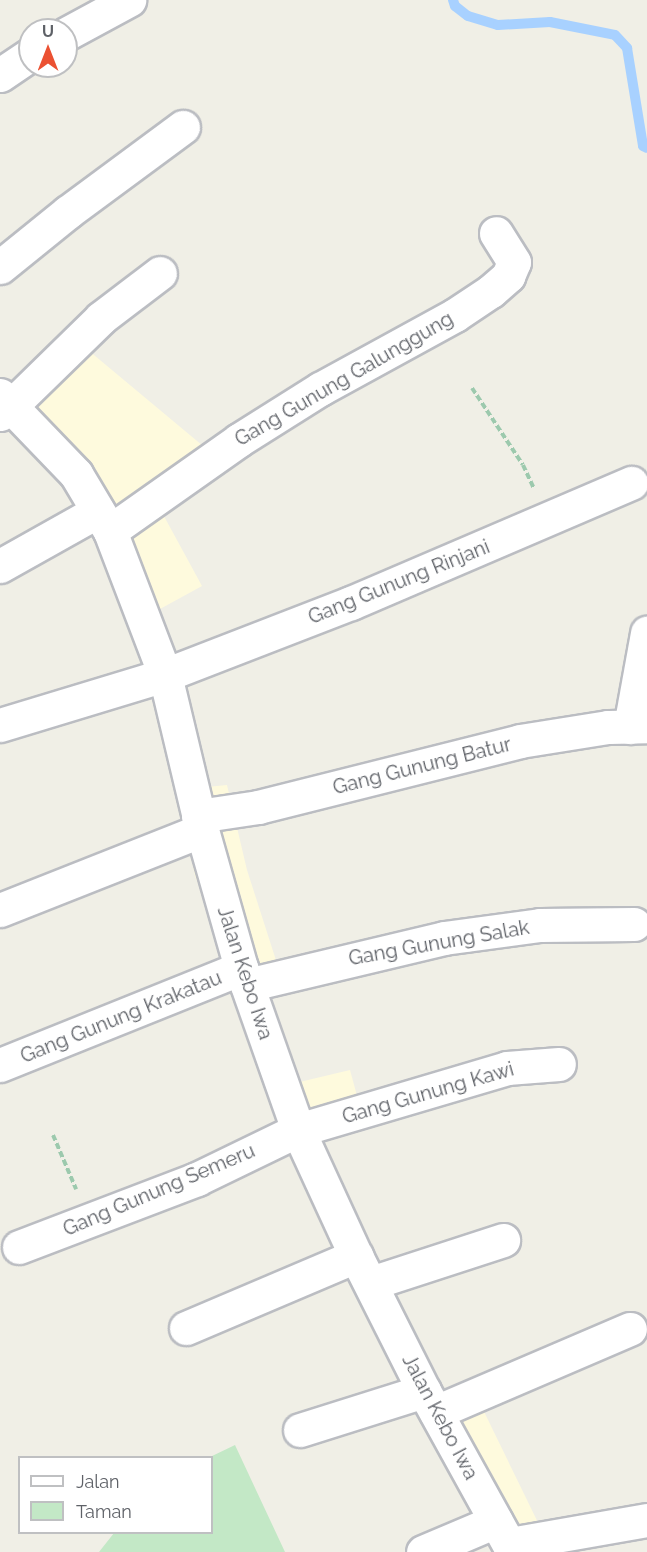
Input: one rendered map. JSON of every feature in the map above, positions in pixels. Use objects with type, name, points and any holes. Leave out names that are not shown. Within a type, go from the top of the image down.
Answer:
[{"type":"street","points":[[78,28],[129,0]]},
{"type":"street","points":[[0,75],[18,63]]},
{"type":"street","points":[[0,267],[68,212],[183,127]]},
{"type":"street","name":"Gang Gunung Galunggung","points":[[104,521],[320,389],[454,315],[491,291],[508,276],[514,262],[496,233]]},
{"type":"street","points":[[4,405],[101,318],[160,273]]},
{"type":"street","name":"Jalan Kebo Iwa","points":[[4,405],[76,474],[104,521],[165,675],[200,823],[244,976],[297,1130],[430,1402],[507,1539]]},
{"type":"street","name":"Gang Gunung Rinjani","points":[[0,725],[165,675],[351,603],[631,483]]},
{"type":"street","points":[[0,566],[104,521]]},
{"type":"street","points":[[638,726],[647,633]]},
{"type":"street","name":"Gang Gunung Batur","points":[[0,910],[200,823],[520,741],[608,727],[638,726]]},
{"type":"street","name":"Gang Gunung Salak","points":[[244,976],[444,938],[540,925],[634,924]]},
{"type":"street","name":"Gang Gunung Krakatau","points":[[0,1065],[244,976]]},
{"type":"street","name":"Gang Gunung Kawi","points":[[297,1130],[498,1070],[559,1064]]},
{"type":"street","name":"Gang Gunung Semeru","points":[[19,1247],[197,1179],[297,1130]]},
{"type":"street","points":[[186,1328],[363,1269],[503,1240]]},
{"type":"street","points":[[300,1430],[430,1402],[630,1329]]},
{"type":"street","points":[[423,1552],[647,1520]]},
{"type":"path","points":[[472,388],[523,465],[548,520]]},
{"type":"path","points":[[53,1135],[89,1220]]},
{"type":"shaded area","points":[[76,340],[227,466],[159,507],[202,586],[160,609],[124,529],[16,410]]},
{"type":"shaded area","points":[[227,785],[247,870],[282,979],[236,979],[195,876],[176,790]]},
{"type":"shaded area","points":[[350,1070],[363,1118],[279,1138],[287,1085]]},
{"type":"shaded area","points":[[472,1387],[547,1541],[559,1538],[565,1552],[501,1552],[426,1406]]},
{"type":"green space","points":[[235,1445],[285,1552],[99,1552],[113,1534],[213,1534],[212,1456]]},
{"type":"waterway","points":[[453,0],[455,6],[468,16],[498,25],[550,22],[615,35],[627,48],[643,146],[647,148]]}]
